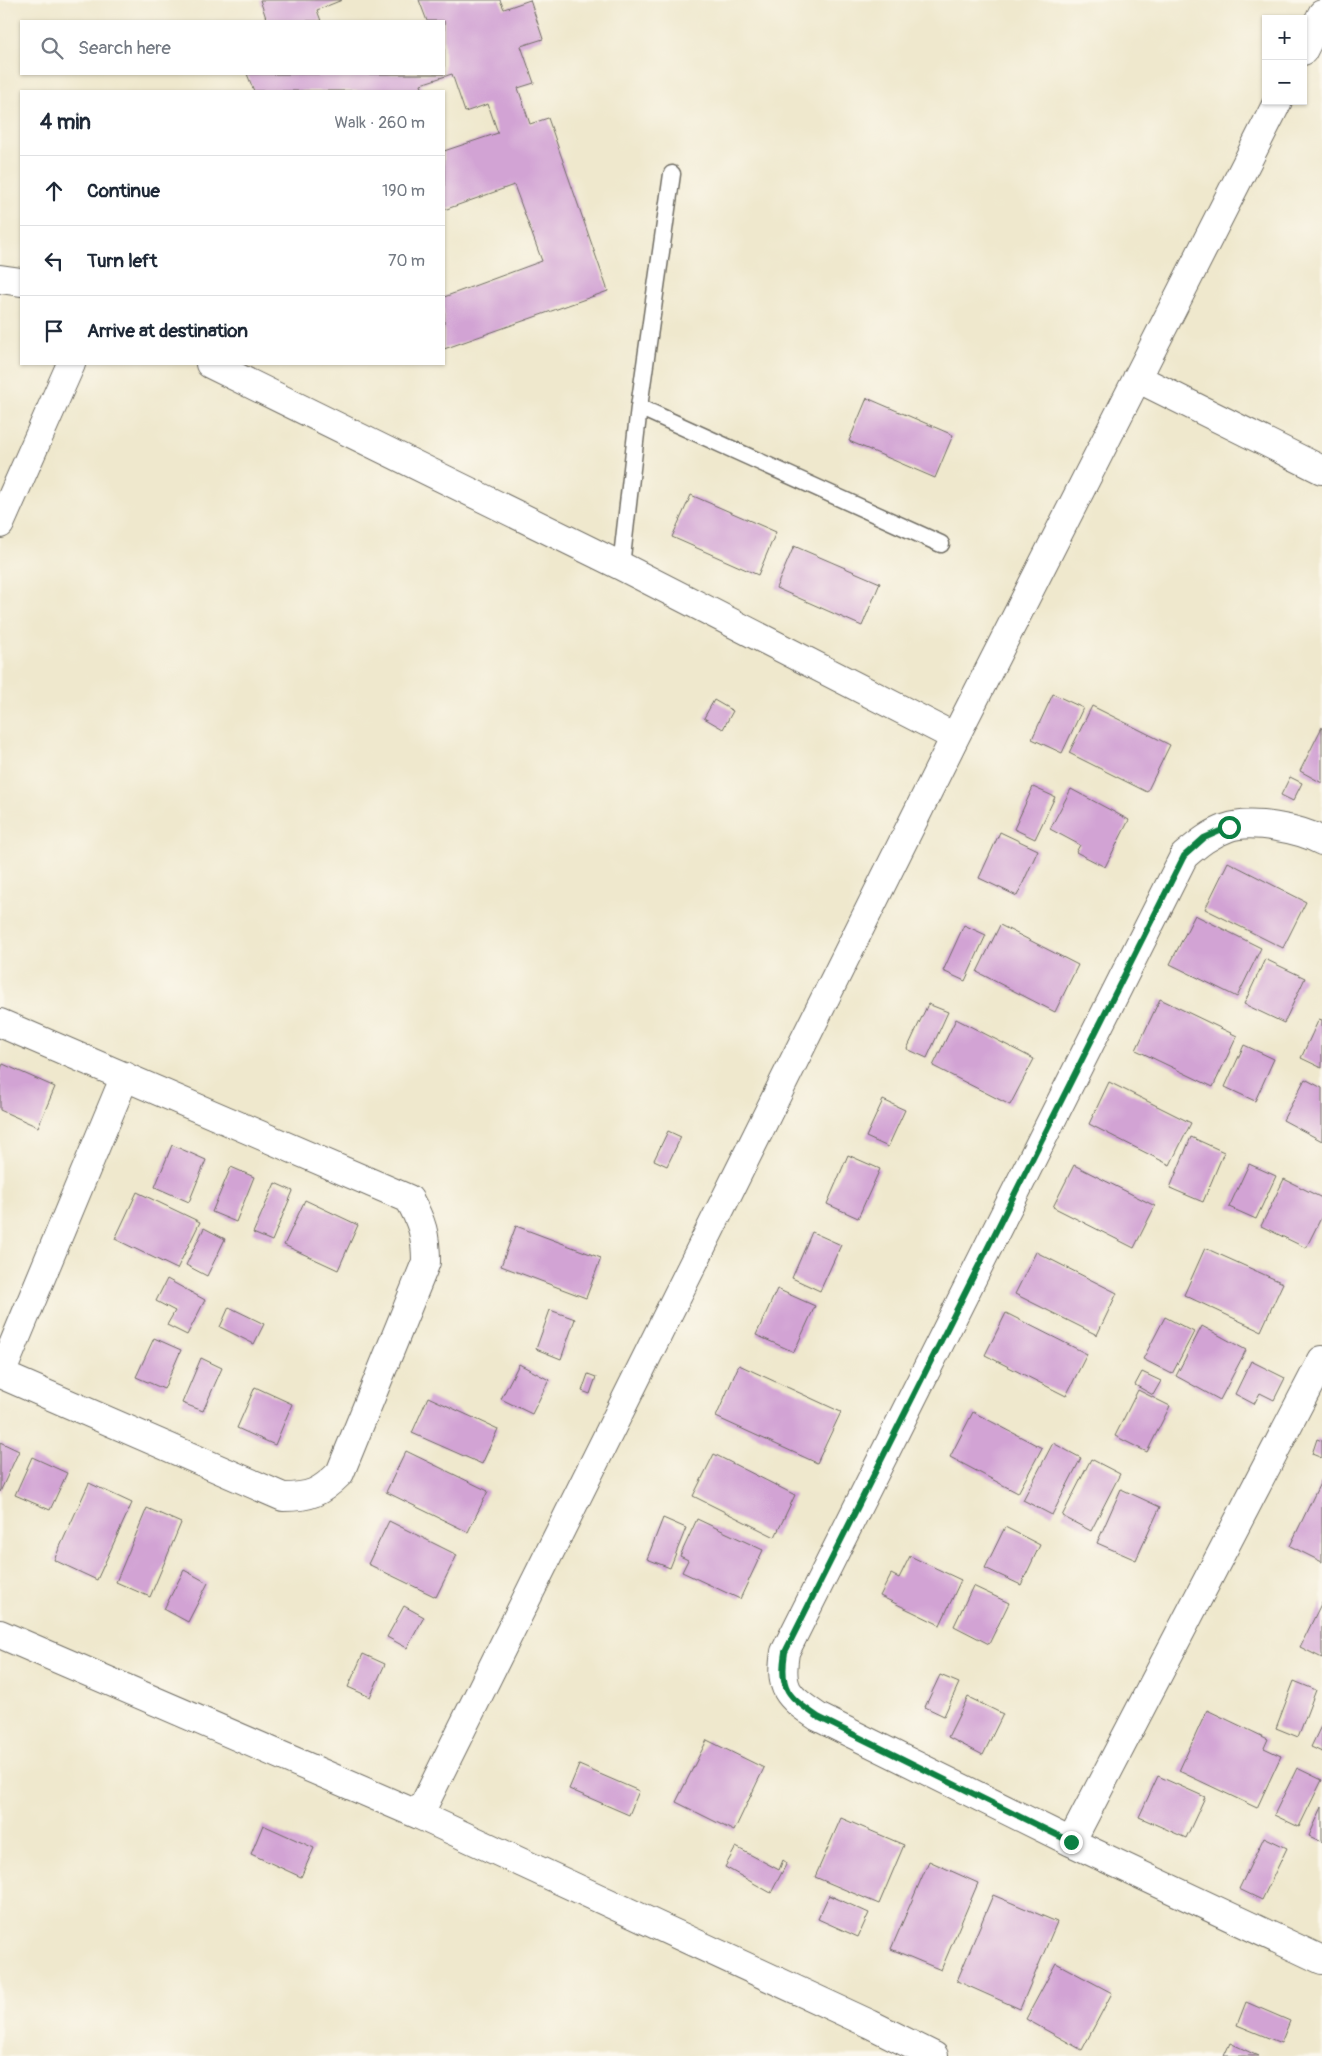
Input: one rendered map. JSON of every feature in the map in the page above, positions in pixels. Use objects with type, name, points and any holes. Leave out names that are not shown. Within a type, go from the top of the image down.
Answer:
[{"type":"street","points":[[1307,43],[1322,14]]},
{"type":"street","points":[[419,1815],[955,737],[1276,105]]},
{"type":"street","points":[[0,278],[20,282]]},
{"type":"street","points":[[0,524],[71,365]]},
{"type":"street","points":[[212,365],[621,566],[955,737]]},
{"type":"street","points":[[1137,378],[1322,470]]},
{"type":"street","points":[[1322,841],[1311,835],[1269,825],[1229,827],[1204,838],[1184,856],[785,1652],[782,1674],[787,1690],[799,1704],[818,1717],[1071,1842],[1322,1960]]},
{"type":"street","points":[[0,1023],[124,1076],[409,1199],[420,1219],[426,1240],[426,1262],[340,1474],[324,1490],[302,1497],[282,1497],[0,1374],[124,1076]]},
{"type":"street","points":[[1071,1842],[1322,1360]]},
{"type":"street","points":[[0,1634],[419,1815],[870,2024],[934,2056]]},
{"type":"lane","points":[[621,566],[640,408],[672,174]]},
{"type":"lane","points":[[640,408],[941,544]]},
{"type":"building","points":[[260,0],[342,0],[317,10],[321,20],[267,20]]},
{"type":"building","points":[[419,0],[500,0],[504,9],[530,0],[543,39],[521,46],[534,83],[518,88],[530,124],[548,118],[608,291],[445,349],[445,297],[542,261],[514,185],[445,210],[445,151],[498,133],[488,104],[465,112],[452,74],[421,84],[423,90],[254,90],[247,75],[445,75],[445,20],[427,20]]},
{"type":"building","points":[[867,398],[953,435],[935,478],[849,441]]},
{"type":"building","points":[[691,495],[776,532],[758,575],[672,537]]},
{"type":"building","points":[[794,546],[880,583],[862,626],[776,588]]},
{"type":"building","points":[[1053,694],[1083,708],[1062,753],[1032,739]]},
{"type":"building","points":[[714,700],[733,711],[723,729],[704,718]]},
{"type":"building","points":[[1092,706],[1170,745],[1147,792],[1069,753]]},
{"type":"building","points":[[1322,727],[1322,783],[1300,771]]},
{"type":"building","points":[[1290,777],[1302,783],[1293,801],[1281,795]]},
{"type":"building","points":[[1033,787],[1055,797],[1035,839],[1014,829]]},
{"type":"building","points":[[1071,789],[1129,820],[1105,867],[1076,852],[1080,845],[1050,829]]},
{"type":"building","points":[[1000,832],[1038,850],[1017,896],[979,878]]},
{"type":"building","points":[[1228,862],[1306,902],[1283,948],[1205,909]]},
{"type":"building","points":[[1195,915],[1261,948],[1237,997],[1170,964]]},
{"type":"building","points":[[964,925],[986,935],[965,981],[943,971]]},
{"type":"building","points":[[1000,925],[1078,965],[1055,1012],[977,972]]},
{"type":"building","points":[[1265,959],[1305,978],[1284,1023],[1244,1004]]},
{"type":"building","points":[[1160,999],[1237,1036],[1213,1087],[1136,1050]]},
{"type":"building","points":[[928,1004],[948,1012],[927,1058],[907,1049]]},
{"type":"building","points":[[956,1019],[1034,1059],[1010,1105],[933,1066]]},
{"type":"building","points":[[1319,1019],[1322,1020],[1322,1068],[1301,1058]]},
{"type":"building","points":[[1244,1045],[1274,1059],[1255,1101],[1225,1087]]},
{"type":"building","points":[[3,1064],[55,1087],[38,1127],[0,1110],[0,1071]]},
{"type":"building","points":[[1305,1079],[1322,1088],[1322,1141],[1283,1120]]},
{"type":"building","points":[[1109,1082],[1191,1123],[1170,1165],[1089,1124]]},
{"type":"building","points":[[883,1100],[905,1110],[888,1147],[866,1137]]},
{"type":"building","points":[[668,1131],[681,1137],[667,1166],[654,1160]]},
{"type":"building","points":[[1191,1137],[1224,1152],[1203,1202],[1170,1188]]},
{"type":"building","points":[[172,1145],[206,1160],[189,1202],[155,1187]]},
{"type":"building","points":[[848,1155],[880,1169],[858,1218],[827,1204]]},
{"type":"building","points":[[1249,1164],[1276,1176],[1256,1219],[1229,1207]]},
{"type":"building","points":[[1074,1165],[1155,1206],[1134,1248],[1053,1207]]},
{"type":"building","points":[[231,1167],[254,1177],[236,1222],[212,1212]]},
{"type":"building","points":[[1284,1179],[1322,1198],[1322,1216],[1306,1248],[1261,1226]]},
{"type":"building","points":[[275,1183],[293,1191],[272,1241],[253,1233]]},
{"type":"building","points":[[137,1192],[200,1222],[177,1269],[115,1239]]},
{"type":"building","points":[[305,1200],[358,1225],[338,1270],[284,1245]]},
{"type":"building","points":[[516,1226],[601,1258],[586,1298],[501,1266]]},
{"type":"building","points":[[204,1228],[225,1239],[207,1276],[186,1265]]},
{"type":"building","points":[[812,1232],[841,1245],[820,1291],[792,1278]]},
{"type":"building","points":[[1205,1248],[1283,1283],[1261,1331],[1184,1295]]},
{"type":"building","points":[[1036,1252],[1117,1293],[1097,1335],[1015,1294]]},
{"type":"building","points":[[167,1279],[205,1300],[187,1335],[167,1325],[175,1311],[156,1301]]},
{"type":"building","points":[[777,1289],[815,1306],[794,1352],[756,1335]]},
{"type":"building","points":[[229,1307],[264,1324],[254,1344],[220,1327]]},
{"type":"building","points":[[550,1310],[575,1319],[561,1359],[536,1349]]},
{"type":"building","points":[[1006,1313],[1087,1354],[1066,1396],[985,1355]]},
{"type":"building","points":[[1165,1317],[1194,1332],[1172,1374],[1143,1359]]},
{"type":"building","points":[[1202,1326],[1246,1350],[1220,1400],[1176,1376]]},
{"type":"building","points":[[154,1338],[181,1350],[164,1389],[136,1377]]},
{"type":"building","points":[[201,1358],[222,1368],[203,1411],[182,1403]]},
{"type":"building","points":[[1251,1361],[1285,1378],[1274,1400],[1260,1393],[1254,1404],[1235,1394]]},
{"type":"building","points":[[519,1364],[549,1380],[532,1414],[501,1399]]},
{"type":"building","points":[[739,1365],[841,1412],[817,1463],[716,1417]]},
{"type":"building","points":[[1142,1372],[1161,1381],[1153,1395],[1135,1385]]},
{"type":"building","points":[[588,1374],[596,1377],[590,1394],[582,1391]]},
{"type":"building","points":[[255,1387],[292,1404],[275,1445],[237,1428]]},
{"type":"building","points":[[1138,1390],[1170,1406],[1147,1452],[1115,1436]]},
{"type":"building","points":[[428,1397],[498,1429],[482,1464],[412,1433]]},
{"type":"building","points":[[973,1412],[1042,1448],[1018,1493],[950,1457]]},
{"type":"building","points":[[1317,1439],[1322,1441],[1322,1458],[1312,1454]]},
{"type":"building","points":[[0,1442],[19,1451],[0,1492]]},
{"type":"building","points":[[1053,1443],[1081,1458],[1052,1515],[1023,1500]]},
{"type":"building","points":[[406,1451],[488,1491],[468,1532],[386,1492]]},
{"type":"building","points":[[714,1454],[795,1495],[775,1537],[693,1496]]},
{"type":"building","points":[[32,1457],[67,1473],[50,1510],[15,1495]]},
{"type":"building","points":[[1091,1459],[1120,1474],[1091,1531],[1062,1516]]},
{"type":"building","points":[[1322,1479],[1322,1562],[1290,1546]]},
{"type":"building","points":[[89,1483],[132,1503],[97,1580],[54,1560]]},
{"type":"building","points":[[1121,1489],[1160,1507],[1136,1560],[1097,1543]]},
{"type":"building","points":[[147,1508],[181,1523],[150,1597],[116,1582]]},
{"type":"building","points":[[663,1518],[686,1528],[670,1568],[647,1559]]},
{"type":"building","points":[[697,1519],[763,1550],[740,1599],[682,1572],[688,1560],[680,1556]]},
{"type":"building","points":[[389,1521],[457,1555],[436,1597],[368,1564]]},
{"type":"building","points":[[1005,1527],[1040,1545],[1021,1585],[985,1568]]},
{"type":"building","points":[[910,1556],[961,1580],[940,1625],[880,1596],[891,1574],[899,1578]]},
{"type":"building","points":[[184,1570],[208,1583],[188,1622],[164,1609]]},
{"type":"building","points":[[973,1586],[1009,1603],[989,1644],[954,1626]]},
{"type":"building","points":[[1322,1602],[1322,1658],[1300,1647]]},
{"type":"building","points":[[404,1606],[424,1617],[407,1648],[387,1637]]},
{"type":"building","points":[[363,1654],[385,1664],[370,1697],[348,1687]]},
{"type":"building","points":[[940,1675],[959,1683],[944,1716],[925,1707]]},
{"type":"building","points":[[1294,1681],[1316,1690],[1298,1737],[1276,1728]]},
{"type":"building","points":[[968,1697],[1003,1714],[983,1755],[948,1737]]},
{"type":"building","points":[[1207,1710],[1268,1739],[1264,1748],[1281,1756],[1257,1808],[1179,1771]]},
{"type":"building","points":[[1322,1724],[1322,1752],[1311,1747]]},
{"type":"building","points":[[707,1740],[764,1768],[734,1831],[676,1802]]},
{"type":"building","points":[[579,1765],[639,1791],[629,1815],[569,1789]]},
{"type":"building","points":[[1297,1768],[1322,1780],[1299,1827],[1274,1815]]},
{"type":"building","points":[[1158,1776],[1205,1797],[1186,1838],[1139,1817]]},
{"type":"building","points":[[1322,1807],[1322,1842],[1309,1836]]},
{"type":"building","points":[[841,1818],[904,1845],[879,1904],[815,1877]]},
{"type":"building","points":[[263,1825],[314,1848],[301,1877],[251,1854]]},
{"type":"building","points":[[1264,1837],[1287,1848],[1262,1900],[1239,1889]]},
{"type":"building","points":[[736,1847],[779,1870],[783,1860],[787,1863],[771,1893],[725,1867]]},
{"type":"building","points":[[929,1861],[978,1883],[941,1970],[891,1949]]},
{"type":"building","points":[[829,1895],[869,1913],[858,1937],[818,1919]]},
{"type":"building","points":[[993,1895],[1057,1922],[1020,2009],[957,1981]]},
{"type":"building","points":[[1056,1963],[1112,1993],[1082,2050],[1026,2019]]},
{"type":"building","points":[[1246,2002],[1290,2021],[1281,2043],[1237,2025]]},
{"type":"building","points":[[1230,2043],[1258,2056],[1224,2056]]},
{"type":"route","points":[[1071,1842],[818,1717],[799,1704],[787,1690],[782,1674],[785,1652],[1184,856],[1204,838],[1229,827]]}]
